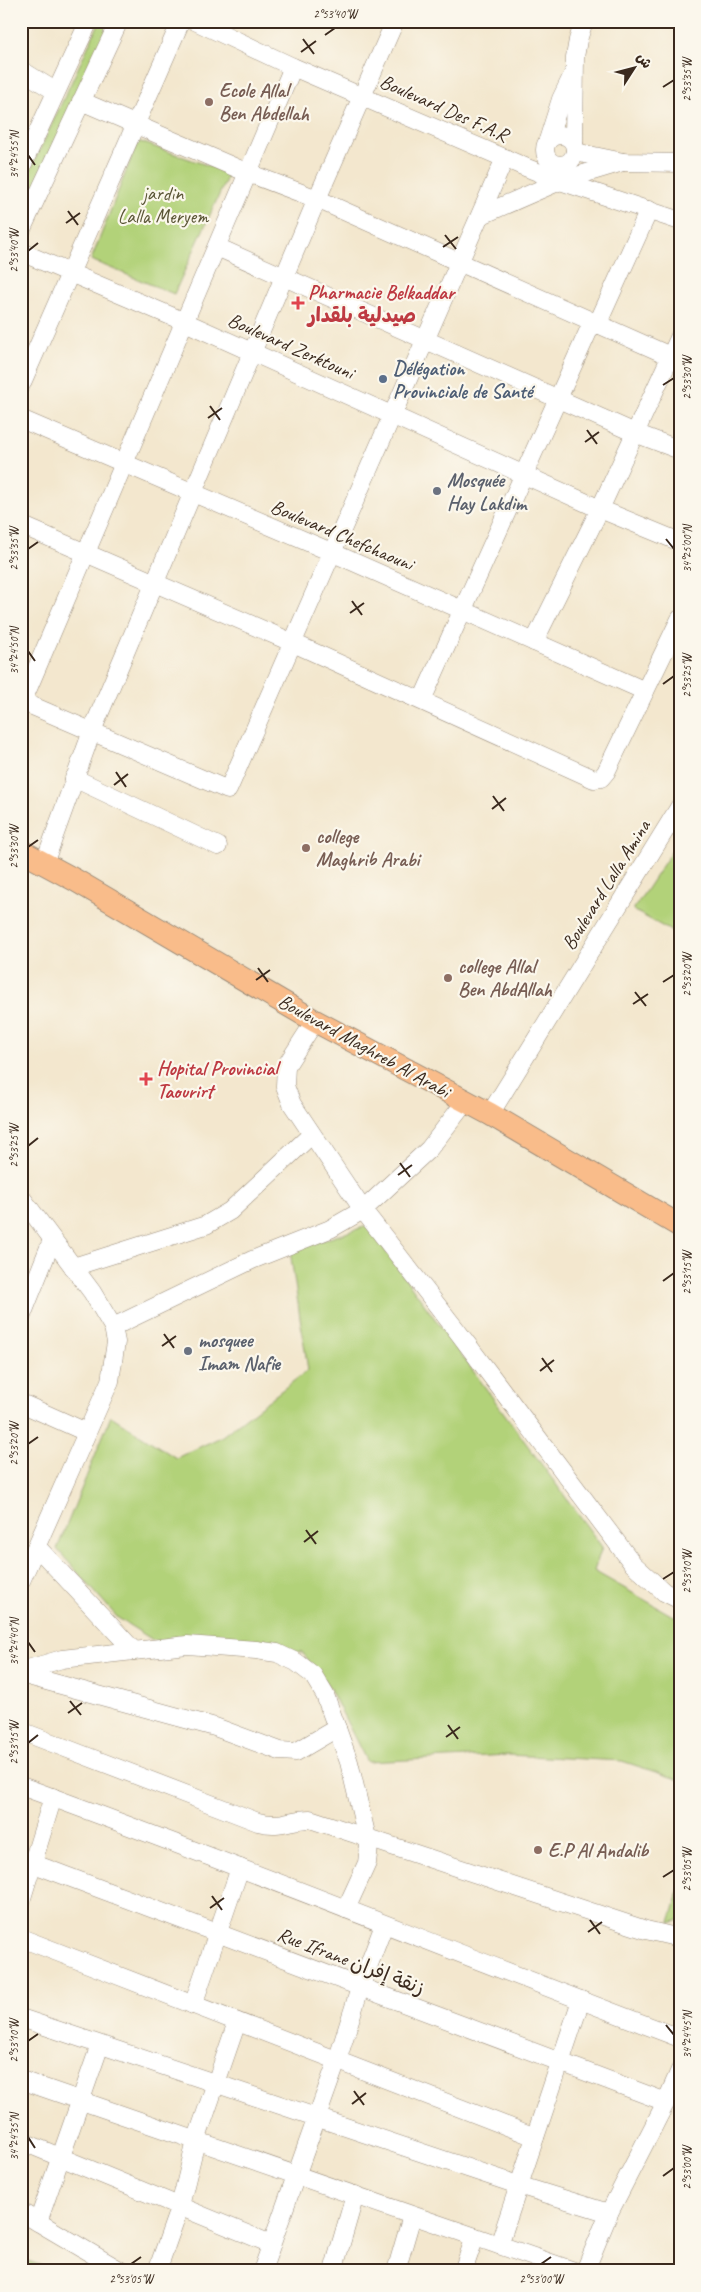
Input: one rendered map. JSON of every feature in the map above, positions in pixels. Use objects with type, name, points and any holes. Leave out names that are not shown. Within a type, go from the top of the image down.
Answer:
[{"type":"main road","name":"Boulevard Maghreb Al Arabi","points":[[21,851],[75,880],[315,1021],[490,1114],[680,1226]]},
{"type":"street","points":[[22,166],[55,91],[89,21]]},
{"type":"street","points":[[21,231],[119,21]]},
{"type":"street","points":[[21,385],[71,274],[134,124],[181,21]]},
{"type":"street","name":"Boulevard Des F.A.R","points":[[195,21],[293,67],[505,158],[548,169],[560,181],[680,221]]},
{"type":"street","points":[[44,864],[92,731],[252,352],[395,21]]},
{"type":"street","points":[[575,69],[544,150],[549,161],[548,169],[565,164],[574,157],[575,69],[578,40],[584,21]]},
{"type":"street","points":[[293,67],[22,703],[92,731],[218,788],[254,708],[259,703],[267,700],[426,340],[458,263],[482,215],[505,158]]},
{"type":"street","points":[[21,70],[55,91]]},
{"type":"street","points":[[81,101],[248,173],[317,200],[670,356]]},
{"type":"street","points":[[548,140],[558,134],[570,138],[574,148]]},
{"type":"street","points":[[574,148],[622,162],[680,164]]},
{"type":"street","points":[[482,215],[560,181],[622,162]]},
{"type":"street","points":[[422,700],[559,399],[648,210]]},
{"type":"street","points":[[216,247],[635,433],[680,450]]},
{"type":"street","name":"Boulevard Zerktouni","points":[[21,252],[185,322],[600,509],[680,542]]},
{"type":"street","points":[[534,642],[600,509],[680,336]]},
{"type":"street","name":"Boulevard Chefchaouni","points":[[21,419],[192,494],[331,552],[645,692]]},
{"type":"street","points":[[21,526],[292,642],[594,779],[601,778],[606,772],[680,619]]},
{"type":"street","points":[[74,778],[218,846]]},
{"type":"street","name":"Boulevard Lalla Amina","points":[[490,1114],[680,806]]},
{"type":"street","points":[[315,1021],[286,1066],[285,1086],[292,1104],[363,1210],[458,1332],[633,1564],[664,1592],[680,1600]]},
{"type":"street","points":[[113,1326],[252,1260],[330,1229],[363,1210],[429,1149],[466,1101]]},
{"type":"street","points":[[73,1267],[191,1230],[214,1220],[230,1211],[251,1193],[311,1134]]},
{"type":"street","points":[[21,1197],[92,1292],[113,1326],[116,1342],[110,1381],[86,1432],[38,1547],[21,1581]]},
{"type":"street","points":[[21,1318],[52,1240]]},
{"type":"street","points":[[21,1403],[86,1432]]},
{"type":"street","points":[[38,1547],[134,1651]]},
{"type":"street","points":[[22,1668],[62,1659],[186,1645],[226,1646],[277,1654],[296,1662],[313,1675],[325,1694],[349,1762],[367,1840],[369,1854],[346,1909]]},
{"type":"street","points":[[22,1668],[215,1728],[280,1751],[296,1752],[337,1728]]},
{"type":"street","points":[[21,1731],[258,1822],[279,1826],[299,1820],[310,1820],[646,1930],[680,1938]]},
{"type":"street","points":[[21,1786],[240,1868],[346,1909],[384,1926],[680,2038]]},
{"type":"street","points":[[21,1901],[27,1861],[53,1797]]},
{"type":"street","name":"Rue Ifrane زنقة إفران","points":[[27,1861],[666,2102]]},
{"type":"street","points":[[193,2005],[240,1868]]},
{"type":"street","points":[[262,2271],[315,2118],[337,2061],[360,1988],[384,1926]]},
{"type":"street","points":[[21,1938],[535,2137]]},
{"type":"street","points":[[500,2245],[518,2185],[581,2000]]},
{"type":"street","points":[[21,2018],[315,2118],[609,2213]]},
{"type":"street","points":[[157,2271],[180,2206],[196,2141],[237,2022]]},
{"type":"street","points":[[100,2045],[79,2101],[62,2157],[26,2217],[121,2271]]},
{"type":"street","points":[[586,2271],[609,2213],[666,2102],[680,2070]]},
{"type":"street","points":[[21,2080],[574,2271]]},
{"type":"street","points":[[21,2140],[271,2244]]},
{"type":"street","points":[[333,2271],[355,2195]]},
{"type":"street","points":[[396,2271],[412,2216]]},
{"type":"street","points":[[464,2271],[475,2237]]},
{"type":"green space","points":[[100,21],[116,21],[21,220],[21,190]]},
{"type":"green space","name":"jardin Lalla Meryem","points":[[138,141],[229,173],[174,294],[91,260]]},
{"type":"green space","points":[[680,839],[680,936],[633,910]]},
{"type":"green space","points":[[367,1226],[602,1547],[594,1571],[680,1620],[680,1780],[622,1761],[508,1755],[367,1762],[329,1687],[302,1652],[156,1642],[118,1618],[57,1549],[111,1416],[176,1458],[221,1437],[308,1370],[290,1251]]},
{"type":"green space","points":[[680,1889],[680,1920],[670,1923],[670,1922]]},
{"type":"green space","points":[[28,2261],[56,2271],[25,2271]]},
{"type":"place","name":"Ecole Allal Ben Abdellah","points":[[209,102]]},
{"type":"place","name":"Pharmacie Belkaddar صيدلية بلقدار","points":[[298,303]]},
{"type":"place","name":"Délégation Provinciale de Santé","points":[[383,379]]},
{"type":"place","name":"Mosquée Hay Lakdim","points":[[437,491]]},
{"type":"place","name":"college Maghrib Arabi","points":[[306,848]]},
{"type":"place","name":"college Allal Ben AbdAllah","points":[[448,978]]},
{"type":"place","name":"Hopital Provincial Taourirt","points":[[146,1079]]},
{"type":"place","name":"mosquee Imam Nafie","points":[[188,1351]]},
{"type":"place","name":"E.P Al Andalib","points":[[538,1850]]}]
